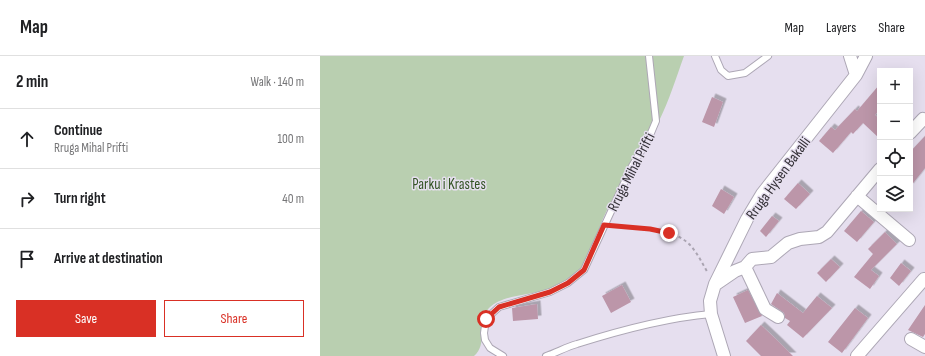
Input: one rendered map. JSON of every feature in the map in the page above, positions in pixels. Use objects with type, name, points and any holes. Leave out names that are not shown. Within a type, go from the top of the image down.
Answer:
[{"type":"street","points":[[850,56],[856,75]]},
{"type":"street","name":"Rruga Hysen Bakalli","points":[[724,356],[711,314],[710,301],[715,284],[747,219],[762,194],[856,75],[866,56]]},
{"type":"street","points":[[913,130],[923,119],[925,120]]},
{"type":"street","points":[[715,284],[735,271],[745,267],[752,260],[771,257],[788,243],[800,239],[820,237],[827,232],[877,173]]},
{"type":"street","points":[[857,196],[909,240]]},
{"type":"street","points":[[745,267],[765,309],[778,317]]},
{"type":"street","points":[[857,356],[924,279]]},
{"type":"street","points":[[911,339],[925,347]]},
{"type":"lane","name":"Rruga Mihal Prifti","points":[[503,356],[490,348],[485,340],[484,333],[486,319],[499,307],[550,292],[568,283],[584,270],[632,166],[648,140],[656,121],[649,56]]},
{"type":"lane","points":[[716,56],[721,70],[728,76],[744,73],[768,56]]},
{"type":"lane","points":[[546,356],[575,344],[639,326],[680,317],[711,314]]},
{"type":"path","points":[[604,225],[650,229],[669,233],[680,238],[697,254],[715,284]]},
{"type":"green space","name":"Parku i Krastes","points":[[320,56],[684,56],[663,113],[656,127],[634,159],[622,181],[607,210],[583,266],[568,281],[549,290],[505,299],[489,308],[485,313],[481,346],[474,356],[320,356]]},
{"type":"building","points":[[877,88],[877,113],[875,115],[877,117],[877,136],[863,123],[853,134],[851,132],[833,153],[819,141],[831,127],[835,130],[855,109],[857,111]]},
{"type":"building","points":[[712,97],[723,102],[714,127],[702,122]]},
{"type":"building","points":[[925,136],[925,168],[913,183],[913,176],[913,149]]},
{"type":"building","points":[[798,183],[810,194],[796,209],[784,199]]},
{"type":"building","points":[[721,189],[734,197],[724,214],[712,206]]},
{"type":"building","points":[[861,211],[874,222],[857,242],[844,231]]},
{"type":"building","points":[[772,216],[779,221],[766,237],[760,231]]},
{"type":"building","points":[[885,232],[897,244],[871,270],[879,276],[870,289],[854,277],[873,254],[868,249]]},
{"type":"building","points":[[831,259],[840,267],[826,282],[817,273]]},
{"type":"building","points":[[901,263],[911,271],[899,286],[890,278]]},
{"type":"building","points":[[622,285],[631,302],[611,313],[602,296]]},
{"type":"building","points":[[748,290],[762,316],[745,323],[733,297]]},
{"type":"building","points":[[777,293],[803,313],[817,296],[832,308],[803,338],[787,325],[790,321],[785,318],[784,313],[771,304]]},
{"type":"building","points":[[537,304],[538,319],[513,321],[512,308]]},
{"type":"building","points":[[925,305],[925,334],[923,337],[908,330]]},
{"type":"building","points":[[855,308],[868,318],[842,353],[828,342]]},
{"type":"building","points":[[761,325],[793,356],[761,356],[746,341]]},
{"type":"route","points":[[486,319],[499,307],[550,292],[568,283],[584,270],[604,225],[650,229],[669,233]]}]
